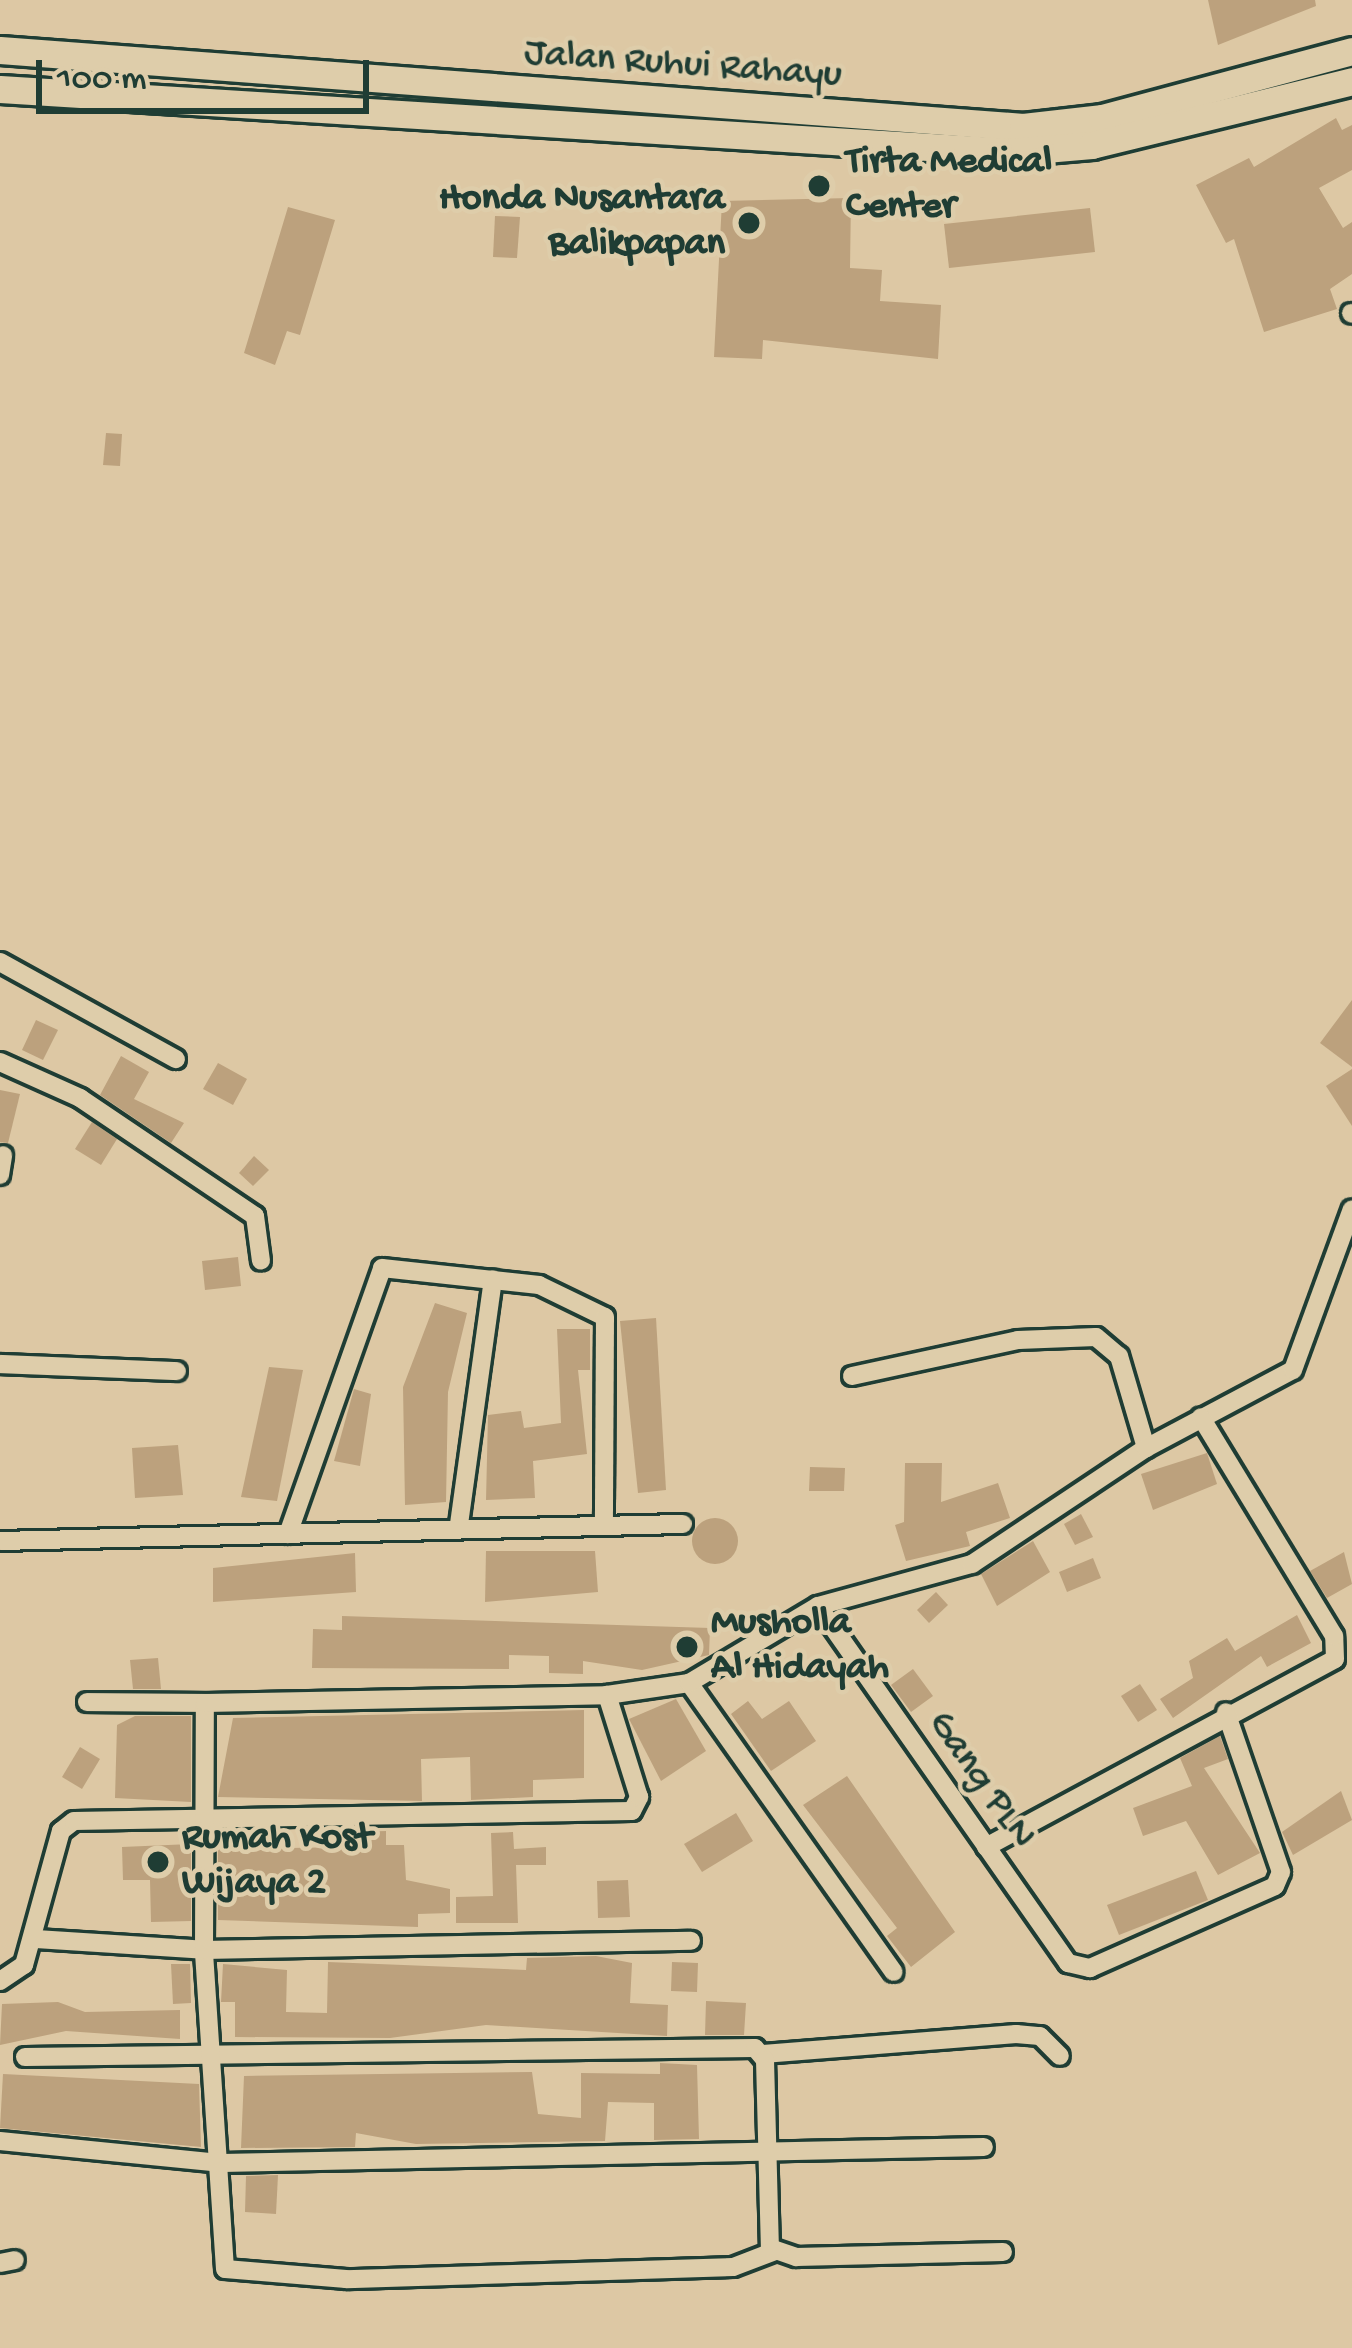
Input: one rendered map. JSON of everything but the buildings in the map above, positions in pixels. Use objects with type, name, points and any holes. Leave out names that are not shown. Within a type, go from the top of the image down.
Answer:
[{"type":"main road","name":"Jalan Ruhui Rahayu","points":[[0,50],[1056,127],[1352,51]]},
{"type":"main road","name":"Jalan Ruhui Rahayu","points":[[0,89],[678,138],[1049,150],[1352,81]]},
{"type":"main road","points":[[678,138],[680,102]]},
{"type":"street","points":[[0,962],[176,1059]]},
{"type":"street","points":[[0,1062],[80,1098],[255,1216],[261,1261]]},
{"type":"street","points":[[87,1702],[607,1695],[689,1683],[818,1606],[972,1564],[1146,1448],[1299,1361],[1352,1209]]},
{"type":"street","points":[[287,1534],[374,1272],[539,1285],[605,1317],[604,1526]]},
{"type":"street","points":[[459,1524],[493,1280]]},
{"type":"street","points":[[852,1376],[1018,1340],[1096,1336],[1119,1356],[1146,1448]]},
{"type":"street","points":[[0,1364],[177,1371]]},
{"type":"street","points":[[986,1846],[1226,1712],[1335,1659],[1334,1636],[1279,1560],[1201,1417]]},
{"type":"street","points":[[0,1540],[287,1534],[459,1524],[683,1524]]},
{"type":"street","name":"Gang PLN","points":[[818,1606],[986,1846],[1079,1967],[1247,1903],[1281,1872],[1226,1712]]},
{"type":"street","points":[[689,1683],[894,1972]]},
{"type":"street","points":[[0,1981],[18,1975],[36,1939],[65,1824],[206,1826],[624,1814],[639,1797],[607,1695]]},
{"type":"street","points":[[205,1703],[204,1950],[220,2062],[219,2262],[247,2278],[734,2267],[775,2252],[1003,2252]]},
{"type":"street","points":[[36,1939],[204,1950],[691,1941]]},
{"type":"street","points":[[25,2057],[220,2062],[763,2054],[1016,2034],[1040,2036],[1060,2056]]},
{"type":"street","points":[[763,2054],[762,2232],[775,2252]]},
{"type":"street","points":[[0,2141],[222,2163],[761,2156],[984,2147]]},
{"type":"place","name":"Tirta Medical Center","points":[[819,186]]},
{"type":"place","name":"Honda Nusantara Balikpapan","points":[[749,223]]},
{"type":"place","name":"Musholla Al Hidayah","points":[[687,1647]]},
{"type":"place","name":"Rumah Kost Wijaya 2","points":[[158,1862]]}]
